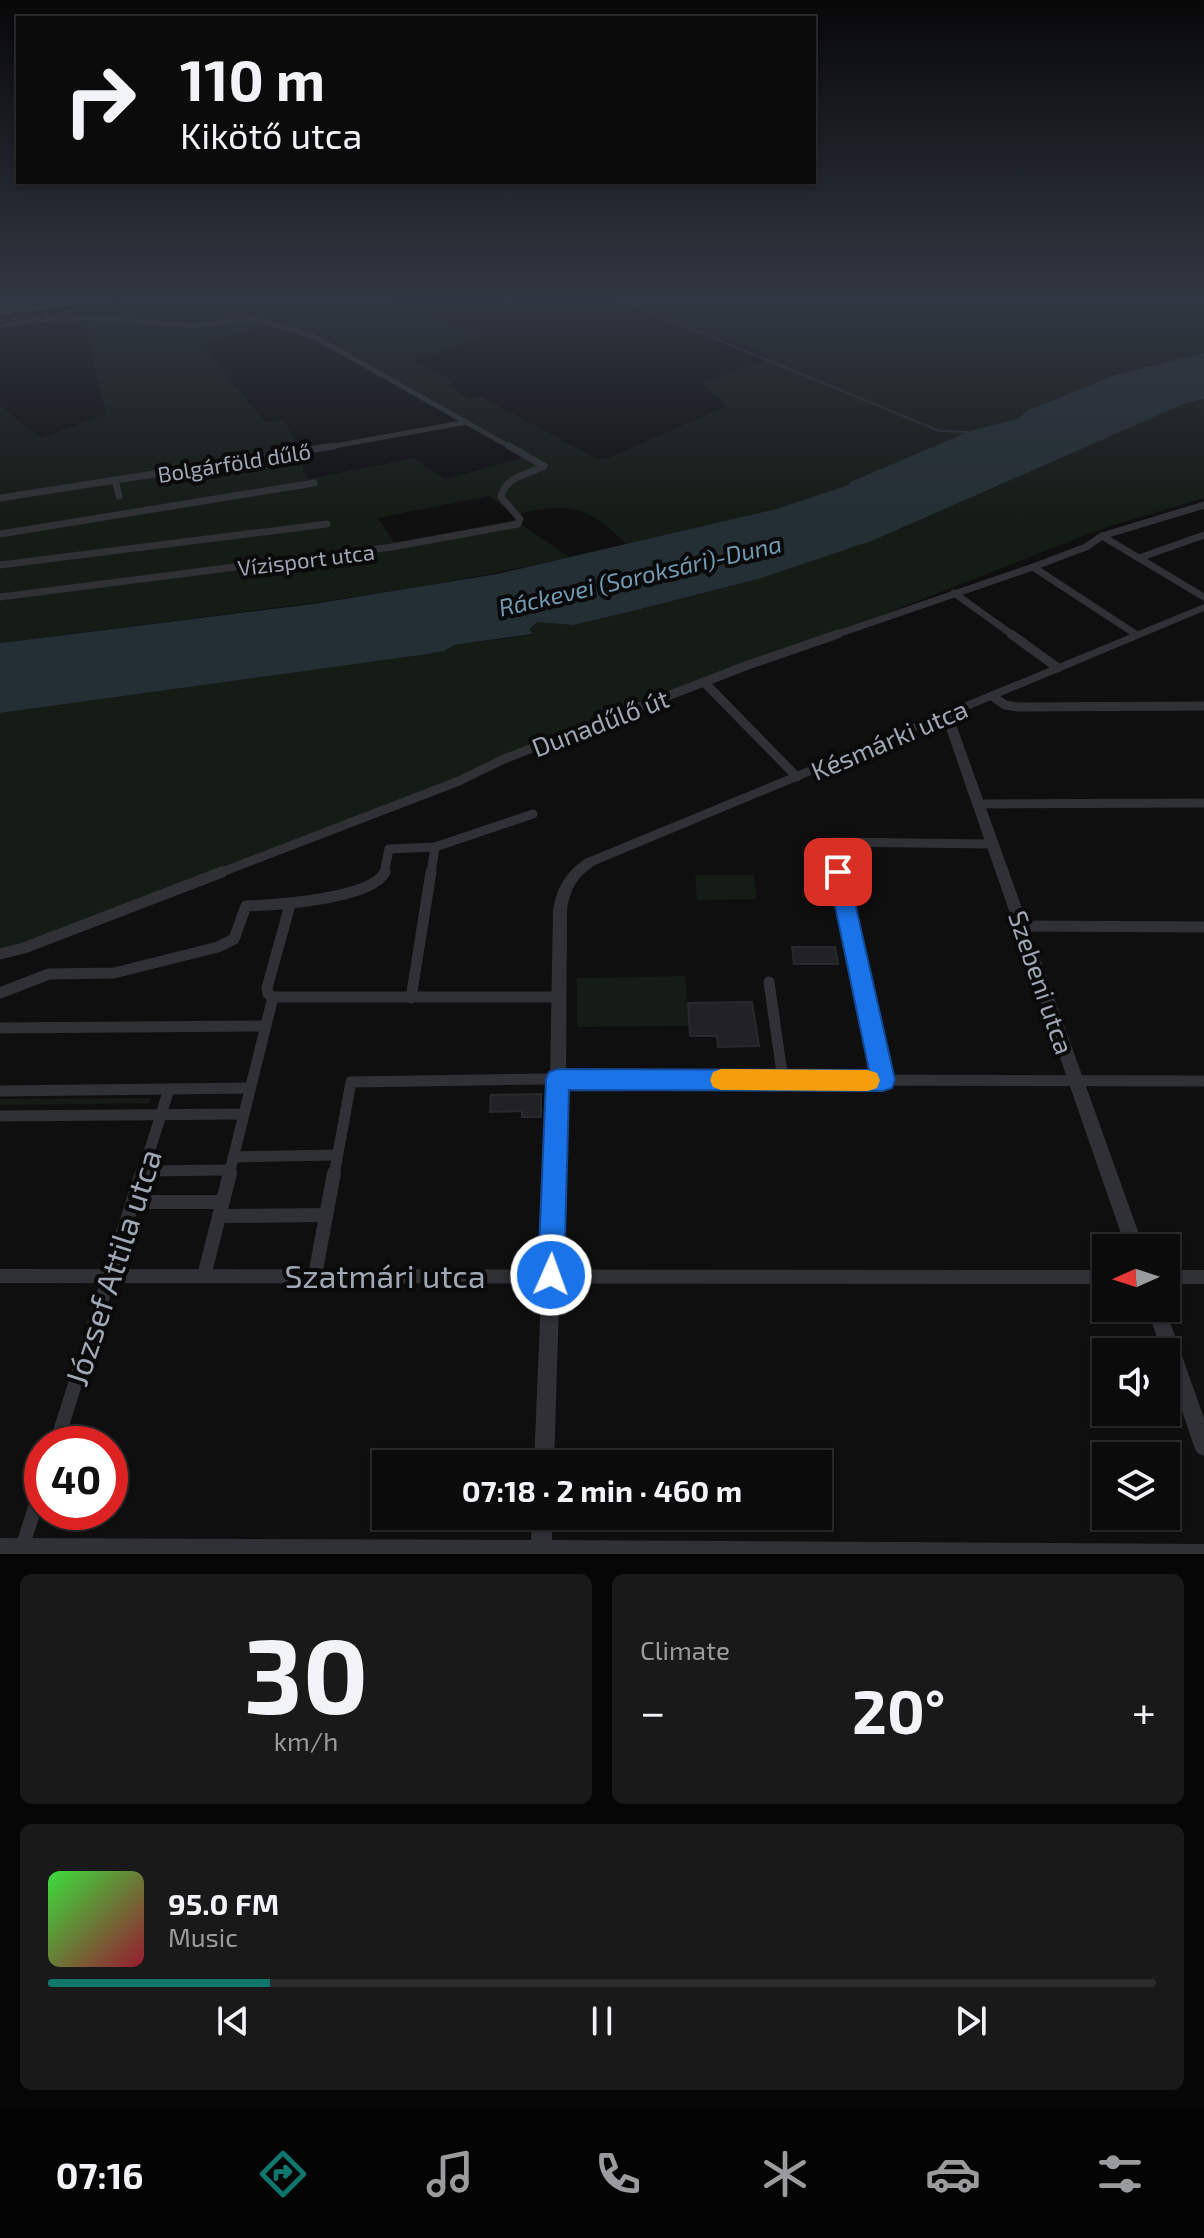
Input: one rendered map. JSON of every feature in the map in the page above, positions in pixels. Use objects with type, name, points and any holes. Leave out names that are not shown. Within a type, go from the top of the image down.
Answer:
[{"type":"street","points":[[375,371],[467,422]]},
{"type":"street","name":"Vízisport utca","points":[[0,597],[315,558],[518,524],[520,519],[501,497],[501,489],[506,482],[544,466],[467,422]]},
{"type":"street","name":"Bolgárföld dűlő","points":[[0,498],[316,450],[467,422]]},
{"type":"street","points":[[115,480],[119,496]]},
{"type":"street","points":[[0,534],[314,483]]},
{"type":"street","name":"Dunadűlő út","points":[[0,954],[24,948],[459,781],[504,759],[705,683],[1033,567],[1092,544],[1102,536],[1204,505]]},
{"type":"street","points":[[0,565],[327,524]]},
{"type":"street","points":[[1139,558],[1204,535]]},
{"type":"street","points":[[1102,536],[1204,597]]},
{"type":"street","points":[[1033,567],[1137,635]]},
{"type":"street","points":[[954,593],[1058,668]]},
{"type":"street","name":"Késmárki utca","points":[[559,997],[562,894],[575,872],[590,862],[1204,607]]},
{"type":"street","points":[[705,683],[797,777]]},
{"type":"street","points":[[992,696],[1005,705],[1018,707],[1204,706]]},
{"type":"street","name":"Szebeni utca","points":[[947,716],[1130,1234]]},
{"type":"street","points":[[978,804],[1204,803]]},
{"type":"street","points":[[0,993],[49,974],[114,973],[218,947],[234,939],[246,906],[290,905],[372,885],[384,876],[389,849],[435,847],[533,814]]},
{"type":"street","points":[[883,1080],[832,842],[992,844]]},
{"type":"street","points":[[411,998],[435,847]]},
{"type":"street","points":[[204,1276],[273,997],[267,988],[290,905]]},
{"type":"street","points":[[1023,926],[1204,927]]},
{"type":"street","points":[[769,982],[783,1080]]},
{"type":"street","points":[[273,997],[559,997],[545,1450]]},
{"type":"street","points":[[0,1028],[265,1026]]},
{"type":"street","points":[[315,1275],[351,1082],[558,1079],[1204,1081]]},
{"type":"street","points":[[0,1091],[250,1088]]},
{"type":"street","name":"József Attila utca","points":[[62,1426],[169,1089]]},
{"type":"street","points":[[0,1116],[244,1114]]},
{"type":"street","points":[[143,1171],[337,1155]]},
{"type":"street","points":[[133,1202],[326,1215]]},
{"type":"street","name":"Szatmári utca","points":[[0,1276],[1092,1277]]},
{"type":"street","points":[[1180,1277],[1204,1277]]},
{"type":"street","points":[[1161,1322],[1204,1446]]},
{"type":"street","points":[[21,1551],[28,1530]]},
{"type":"street","points":[[541,1552],[542,1530]]},
{"type":"street","points":[[0,1548],[21,1551],[1204,1554]]},
{"type":"shaded area","points":[[95,371],[224,371],[267,423],[283,419],[300,449],[296,451],[308,479],[414,458],[445,479],[529,456],[377,371],[432,371],[455,382],[447,386],[471,399],[480,396],[598,459],[611,457],[726,406],[702,383],[736,371],[1150,371],[1027,411],[1018,419],[970,431],[849,485],[776,509],[626,544],[588,514],[563,508],[515,515],[489,496],[378,518],[395,543],[515,520],[569,557],[357,596],[0,643],[0,406],[41,438],[106,414]]},
{"type":"shaded area","points":[[1204,399],[1204,498],[1104,528],[32,948],[0,948],[0,713],[421,655],[454,645],[532,635],[530,629],[537,622],[573,625],[758,579],[874,540],[1186,403]]},
{"type":"shaded area","points":[[695,875],[754,875],[757,899],[697,900]]},
{"type":"shaded area","points":[[685,976],[690,1026],[577,1027],[577,978]]},
{"type":"shaded area","points":[[151,1098],[149,1103],[0,1105],[0,1099]]},
{"type":"water","name":"Ráckevei (Soroksári)-Duna","points":[[1133,371],[1204,371],[1204,399],[1186,403],[874,540],[758,579],[573,625],[537,622],[530,629],[532,634],[454,645],[444,651],[0,713],[0,643],[313,604],[497,574],[776,509],[848,485],[970,431],[1018,419],[1027,411]]},
{"type":"building","points":[[792,947],[835,947],[838,964],[794,964]]},
{"type":"building","points":[[752,1002],[759,1046],[718,1047],[717,1036],[690,1036],[688,1003]]},
{"type":"building","points":[[541,1094],[541,1117],[522,1117],[522,1111],[490,1112],[491,1095]]},
{"type":"waterway","points":[[793,371],[940,431],[967,432]]},
{"type":"slow traffic","points":[[721,1080],[868,1080]]},
{"type":"route","points":[[551,1275],[558,1079],[883,1080],[838,872]]}]
